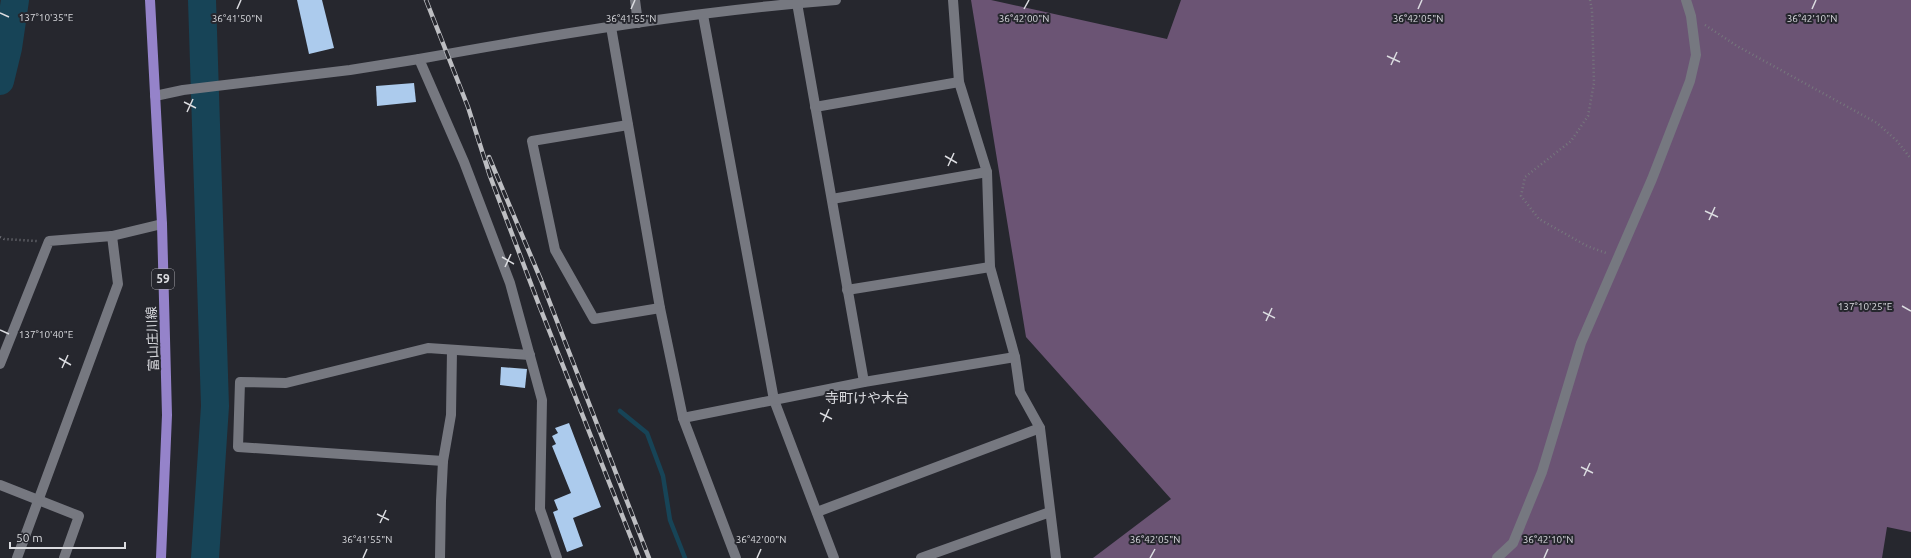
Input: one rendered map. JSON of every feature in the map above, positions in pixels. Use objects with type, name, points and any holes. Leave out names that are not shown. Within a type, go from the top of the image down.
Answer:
[{"type":"main road","name":"富山庄川線","points":[[150,0],[162,224],[167,416],[161,558]]},
{"type":"street","points":[[635,0],[638,23]]},
{"type":"street","points":[[155,96],[183,90],[350,70],[463,50],[638,23],[797,3],[836,0]]},
{"type":"street","points":[[953,0],[959,82],[987,172],[990,267],[1015,357],[1020,392],[1040,428],[1056,558]]},
{"type":"street","points":[[1497,558],[1513,543],[1542,472],[1582,343],[1677,118],[1690,81],[1696,55],[1691,16],[1686,0]]},
{"type":"street","points":[[797,3],[864,382]]},
{"type":"street","points":[[703,15],[774,400],[834,558]]},
{"type":"street","points":[[611,27],[660,308],[683,418],[736,558]]},
{"type":"street","points":[[419,59],[464,162],[510,283],[530,354],[542,400],[540,509],[557,558]]},
{"type":"street","points":[[815,107],[959,82]]},
{"type":"street","points":[[628,125],[532,141],[555,250],[594,319],[660,308]]},
{"type":"street","points":[[832,199],[987,172]]},
{"type":"street","points":[[0,364],[49,241],[112,236],[162,224]]},
{"type":"street","points":[[17,558],[118,284],[112,236]]},
{"type":"street","points":[[847,290],[990,267]]},
{"type":"street","points":[[443,461],[238,446],[240,382],[286,383],[428,348],[530,354]]},
{"type":"street","points":[[440,558],[443,461],[451,415],[452,350]]},
{"type":"street","points":[[683,418],[864,382],[1015,357]]},
{"type":"street","points":[[817,512],[1040,428]]},
{"type":"street","points":[[0,485],[79,516],[64,558]]},
{"type":"street","points":[[921,558],[1050,512]]},
{"type":"path","points":[[1590,0],[1592,10],[1594,83],[1588,116],[1571,141],[1525,177],[1521,196],[1539,219],[1587,246],[1619,258]]},
{"type":"path","points":[[1691,16],[1737,46],[1877,123],[1897,141],[1911,159]]},
{"type":"path","points":[[0,237],[49,241]]},
{"type":"shaded area","points":[[971,0],[991,0],[1167,39],[1181,0],[1911,0],[1911,532],[1887,527],[1882,558],[1093,558],[1171,499],[1026,337]]},
{"type":"building","points":[[297,0],[322,0],[334,48],[309,54]]},
{"type":"building","points":[[414,83],[416,102],[377,106],[376,86]]},
{"type":"building","points":[[501,367],[527,369],[525,388],[500,385]]},
{"type":"building","points":[[569,423],[601,507],[573,518],[583,546],[567,552],[553,512],[558,510],[554,500],[571,493],[552,446],[556,444],[552,436],[558,433],[555,428]]},
{"type":"waterway","points":[[0,81],[8,48],[15,0]]},
{"type":"waterway","points":[[202,0],[215,406],[205,558]]},
{"type":"waterway","points":[[620,411],[647,433],[663,476],[670,520],[685,558]]},
{"type":"railway","points":[[426,0],[468,107],[490,176],[539,305],[639,558]]},
{"type":"railway","points":[[489,157],[541,280],[649,558]]},
{"type":"district","name":"寺町けや木台","points":[[867,398]]}]
